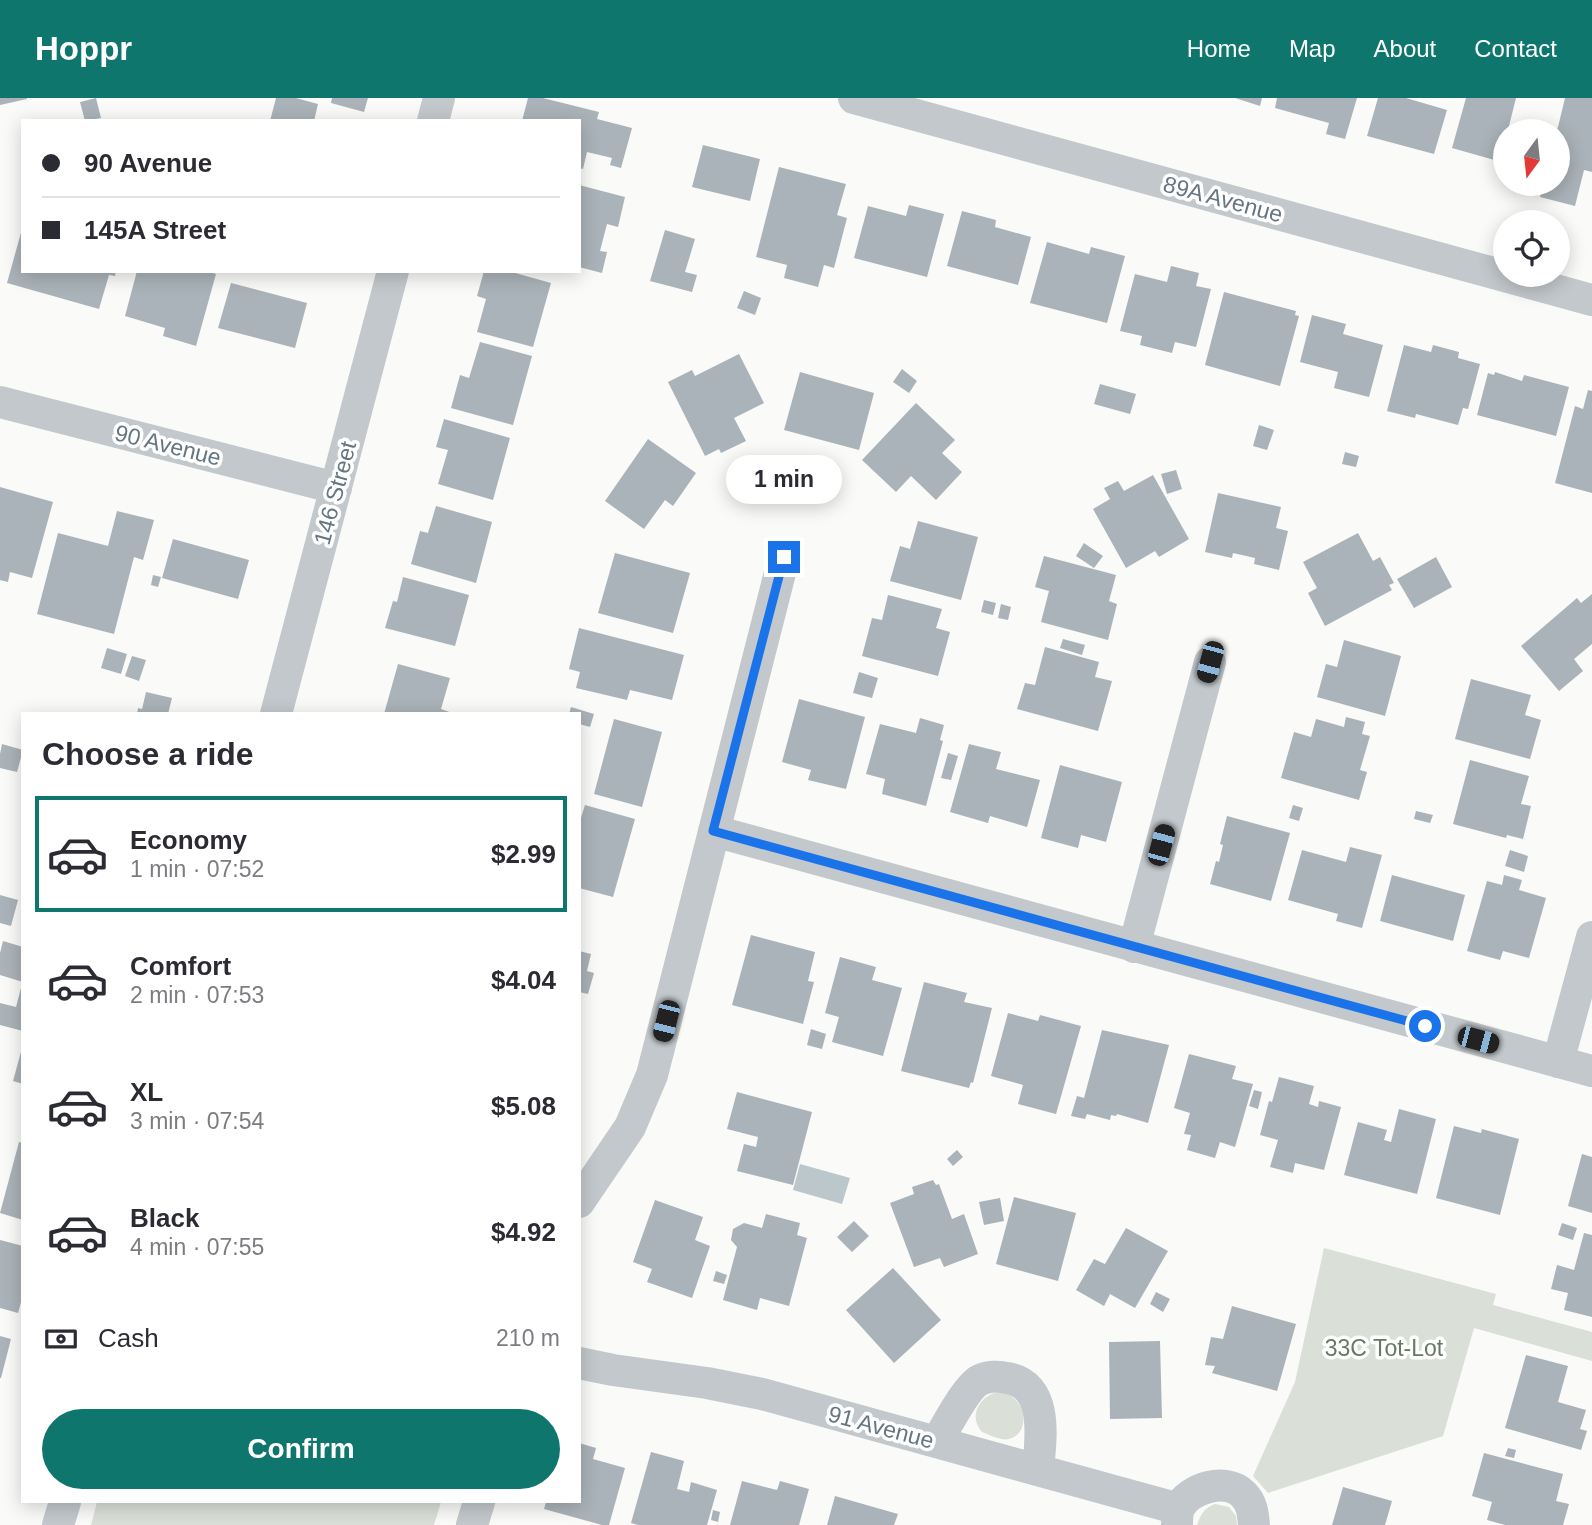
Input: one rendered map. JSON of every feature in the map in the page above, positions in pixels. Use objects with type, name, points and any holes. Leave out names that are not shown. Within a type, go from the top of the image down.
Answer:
[{"type":"street","points":[[434,119],[439,98]]},
{"type":"street","name":"89A Avenue","points":[[854,98],[1592,300]]},
{"type":"street","name":"146 Street","points":[[277,712],[392,273]]},
{"type":"street","name":"90 Avenue","points":[[0,402],[336,488]]},
{"type":"street","points":[[581,1199],[631,1127],[652,1075],[784,557]]},
{"type":"street","points":[[1134,947],[1210,662]]},
{"type":"street","points":[[713,831],[1592,1071]]},
{"type":"street","points":[[1558,1062],[1592,937]]},
{"type":"street","name":"91 Avenue","points":[[581,1363],[762,1394],[1038,1470],[1178,1517],[1189,1497],[1204,1488],[1224,1486],[1243,1494],[1253,1510],[1254,1525]]},
{"type":"street","points":[[937,1442],[979,1380],[997,1376],[1014,1379],[1027,1387],[1038,1403],[1041,1434],[1038,1470]]},
{"type":"street","points":[[58,1525],[65,1503]]},
{"type":"street","points":[[472,1525],[479,1503]]},
{"type":"green space","name":"33C Tot-Lot","points":[[1324,1248],[1496,1294],[1493,1305],[1592,1332],[1592,1361],[1474,1328],[1443,1436],[1268,1493],[1253,1476],[1295,1382]]},
{"type":"green space","points":[[998,1392],[1015,1399],[1023,1414],[1021,1429],[1009,1439],[982,1432],[976,1420],[981,1402]]},
{"type":"green space","points":[[97,1503],[441,1503],[434,1525],[91,1525]]},
{"type":"green space","points":[[1215,1504],[1229,1507],[1236,1516],[1237,1525],[1197,1525],[1203,1512]]},
{"type":"shaded area","points":[[800,1164],[850,1178],[842,1204],[793,1190]]},
{"type":"building","points":[[0,98],[27,98],[27,99],[0,105]]},
{"type":"building","points":[[96,98],[101,118],[84,119],[80,102]]},
{"type":"building","points":[[276,98],[296,98],[318,104],[314,119],[271,119]]},
{"type":"building","points":[[332,98],[368,98],[364,112],[331,103]]},
{"type":"building","points":[[528,98],[543,98],[599,112],[597,119],[632,128],[621,168],[610,165],[612,158],[587,152],[581,168],[581,119],[523,119]]},
{"type":"building","points":[[1235,98],[1262,98],[1260,106]]},
{"type":"building","points":[[1277,98],[1357,98],[1345,139],[1326,134],[1329,123],[1275,108]]},
{"type":"building","points":[[1378,98],[1406,98],[1447,110],[1434,154],[1367,136]]},
{"type":"building","points":[[1466,98],[1516,98],[1511,119],[1493,119],[1493,160],[1452,148]]},
{"type":"building","points":[[1565,98],[1592,98],[1592,172],[1584,170],[1575,206],[1540,197],[1570,196],[1570,119],[1560,119]]},
{"type":"building","points":[[703,145],[760,159],[750,201],[692,187]]},
{"type":"building","points":[[779,167],[846,184],[837,215],[847,218],[834,268],[824,265],[818,287],[784,278],[787,265],[756,257]]},
{"type":"building","points":[[581,186],[625,197],[618,227],[607,224],[600,251],[607,252],[602,273],[581,268]]},
{"type":"building","points":[[909,205],[944,214],[927,277],[854,258],[868,206],[906,216]]},
{"type":"building","points":[[962,211],[996,220],[995,227],[1031,237],[1018,285],[947,266]]},
{"type":"building","points":[[665,230],[695,239],[685,272],[697,275],[692,292],[650,281]]},
{"type":"building","points":[[21,233],[21,273],[116,273],[115,276],[109,275],[99,309],[7,283]]},
{"type":"building","points":[[1047,242],[1089,254],[1091,247],[1125,256],[1107,323],[1030,303]]},
{"type":"building","points":[[1171,266],[1199,273],[1196,286],[1211,289],[1196,347],[1175,342],[1172,353],[1140,345],[1142,336],[1120,331],[1135,274],[1167,282]]},
{"type":"building","points":[[136,273],[216,274],[196,346],[163,336],[165,328],[125,316]]},
{"type":"building","points":[[483,273],[515,273],[551,283],[533,347],[477,332],[486,299],[477,296]]},
{"type":"building","points":[[231,283],[307,303],[295,348],[218,328]]},
{"type":"building","points":[[744,291],[761,298],[755,315],[737,308]]},
{"type":"building","points":[[1224,292],[1296,311],[1295,315],[1299,316],[1280,386],[1205,365]]},
{"type":"building","points":[[1312,315],[1346,324],[1343,334],[1383,345],[1369,397],[1334,388],[1338,372],[1300,362]]},
{"type":"building","points":[[480,342],[532,356],[513,425],[451,408],[460,375],[469,378]]},
{"type":"building","points":[[1404,345],[1431,352],[1433,345],[1459,352],[1458,358],[1480,364],[1468,409],[1463,408],[1458,425],[1416,414],[1415,418],[1387,411]]},
{"type":"building","points":[[739,354],[764,403],[734,418],[746,441],[721,453],[719,449],[705,456],[668,382],[692,370],[695,376]]},
{"type":"building","points":[[902,369],[917,381],[909,393],[893,382]]},
{"type":"building","points":[[800,372],[874,393],[859,450],[784,430]]},
{"type":"building","points":[[1495,372],[1522,381],[1524,375],[1569,387],[1556,436],[1477,415],[1488,373],[1494,375]]},
{"type":"building","points":[[1100,384],[1136,394],[1130,414],[1094,404]]},
{"type":"building","points":[[1588,390],[1592,391],[1592,493],[1555,483],[1575,406],[1583,409]]},
{"type":"building","points":[[916,403],[955,440],[942,453],[962,472],[936,500],[911,476],[896,492],[862,460]]},
{"type":"building","points":[[444,419],[510,438],[493,500],[438,484],[448,450],[436,447]]},
{"type":"building","points":[[1259,425],[1274,430],[1267,450],[1253,446]]},
{"type":"building","points":[[648,439],[696,473],[673,506],[665,500],[644,529],[605,501]]},
{"type":"building","points":[[1345,452],[1359,456],[1356,467],[1342,464]]},
{"type":"building","points":[[1176,470],[1182,489],[1167,494],[1161,474]]},
{"type":"building","points":[[1153,475],[1189,539],[1159,557],[1155,551],[1126,568],[1093,509],[1110,499],[1104,488],[1118,481],[1124,491]]},
{"type":"building","points":[[0,487],[53,502],[32,578],[10,572],[8,582],[0,580]]},
{"type":"building","points":[[1218,493],[1281,507],[1276,528],[1288,531],[1279,570],[1254,564],[1255,558],[1233,553],[1232,558],[1205,552]]},
{"type":"building","points":[[436,506],[492,522],[476,583],[411,564],[420,531],[428,533]]},
{"type":"building","points":[[117,511],[154,520],[143,560],[134,557],[114,634],[37,614],[58,533],[108,546]]},
{"type":"building","points":[[918,521],[978,537],[961,600],[890,581],[900,546],[910,549]]},
{"type":"building","points":[[1358,533],[1373,561],[1380,557],[1394,583],[1389,585],[1392,590],[1325,626],[1308,593],[1317,588],[1303,562]]},
{"type":"building","points":[[173,539],[249,560],[238,599],[162,578]]},
{"type":"building","points":[[1084,543],[1103,556],[1094,568],[1076,556]]},
{"type":"building","points":[[615,553],[690,573],[673,633],[598,613]]},
{"type":"building","points":[[1044,556],[1116,575],[1109,601],[1117,604],[1108,640],[1041,622],[1049,591],[1035,587]]},
{"type":"building","points":[[1436,557],[1452,587],[1414,608],[1397,579]]},
{"type":"building","points":[[153,575],[161,577],[158,587],[151,585]]},
{"type":"building","points":[[403,577],[469,595],[455,646],[385,628],[393,601],[397,602]]},
{"type":"building","points":[[1592,594],[1592,644],[1574,659],[1583,671],[1559,691],[1521,646],[1577,598],[1581,603]]},
{"type":"building","points":[[888,595],[942,609],[936,628],[950,632],[938,676],[862,656],[872,618],[882,620]]},
{"type":"building","points":[[984,600],[996,603],[993,615],[981,612]]},
{"type":"building","points":[[1001,604],[1011,607],[1008,620],[998,618]]},
{"type":"building","points":[[579,628],[684,655],[672,700],[630,690],[627,700],[576,688],[580,672],[569,669]]},
{"type":"building","points":[[1063,639],[1085,645],[1082,655],[1060,648]]},
{"type":"building","points":[[1344,640],[1401,656],[1385,716],[1317,697],[1326,664],[1337,667]]},
{"type":"building","points":[[1045,647],[1099,662],[1095,677],[1112,681],[1098,731],[1017,709],[1025,683],[1035,685]]},
{"type":"building","points":[[107,648],[127,654],[121,674],[101,668]]},
{"type":"building","points":[[132,656],[146,660],[139,681],[125,676]]},
{"type":"building","points":[[398,664],[450,678],[441,709],[449,712],[385,712]]},
{"type":"building","points":[[859,672],[878,678],[872,698],[853,693]]},
{"type":"building","points":[[1471,679],[1531,695],[1525,715],[1541,720],[1530,759],[1455,739]]},
{"type":"building","points":[[146,692],[172,698],[168,712],[137,712],[138,708],[142,709]]},
{"type":"building","points":[[799,699],[865,717],[846,789],[808,780],[811,770],[782,762]]},
{"type":"building","points":[[571,707],[594,714],[590,727],[581,725],[581,712],[570,712]]},
{"type":"building","points":[[1346,717],[1365,722],[1362,734],[1370,736],[1360,770],[1367,772],[1359,800],[1281,778],[1294,732],[1311,737],[1316,719],[1344,727]]},
{"type":"building","points":[[920,718],[944,725],[940,740],[943,741],[926,806],[882,794],[885,779],[866,774],[880,724],[916,733]]},
{"type":"building","points":[[614,719],[662,732],[642,807],[594,794]]},
{"type":"building","points":[[2,744],[21,749],[17,772],[0,768]]},
{"type":"building","points":[[969,744],[1001,752],[996,769],[1040,780],[1027,827],[990,816],[988,823],[950,812]]},
{"type":"building","points":[[948,753],[958,756],[951,780],[941,778]]},
{"type":"building","points":[[1470,760],[1529,776],[1521,804],[1531,806],[1523,839],[1507,835],[1506,838],[1453,824]]},
{"type":"building","points":[[1060,765],[1122,782],[1106,842],[1081,835],[1078,848],[1041,838]]},
{"type":"building","points":[[585,805],[635,819],[613,897],[581,889],[581,818]]},
{"type":"building","points":[[1293,805],[1303,808],[1299,821],[1289,818]]},
{"type":"building","points":[[1416,811],[1433,815],[1430,823],[1414,819]]},
{"type":"building","points":[[1227,816],[1290,833],[1271,901],[1210,884],[1216,861],[1219,862]]},
{"type":"building","points":[[1350,847],[1382,855],[1362,928],[1336,921],[1338,914],[1288,900],[1302,850],[1346,862]]},
{"type":"building","points":[[1510,850],[1528,856],[1524,872],[1505,866]]},
{"type":"building","points":[[1392,875],[1465,895],[1453,941],[1380,921]]},
{"type":"building","points":[[1504,875],[1522,880],[1519,890],[1546,898],[1529,958],[1503,951],[1500,960],[1467,951],[1487,881],[1502,885]]},
{"type":"building","points":[[0,895],[18,900],[11,926],[0,923]]},
{"type":"building","points":[[751,935],[815,952],[808,981],[814,982],[803,1024],[732,1005]]},
{"type":"building","points":[[3,941],[21,946],[21,981],[0,975]]},
{"type":"building","points":[[581,952],[591,954],[587,971],[594,973],[588,994],[581,992]]},
{"type":"building","points":[[840,957],[876,967],[872,980],[902,988],[883,1056],[832,1042],[839,1017],[825,1013]]},
{"type":"building","points":[[924,982],[967,993],[964,1002],[992,1008],[973,1083],[971,1082],[969,1088],[901,1071]]},
{"type":"building","points":[[21,988],[21,1030],[0,1025],[0,1003],[16,1007]]},
{"type":"building","points":[[1008,1013],[1038,1021],[1040,1015],[1081,1026],[1056,1114],[1018,1104],[1023,1085],[991,1076]]},
{"type":"building","points":[[811,1029],[826,1034],[822,1049],[807,1045]]},
{"type":"building","points":[[1102,1030],[1169,1045],[1148,1123],[1117,1114],[1111,1115],[1110,1120],[1087,1114],[1085,1119],[1071,1116],[1077,1096],[1084,1098]]},
{"type":"building","points":[[21,1052],[21,1083],[13,1081]]},
{"type":"building","points":[[1189,1054],[1236,1066],[1232,1079],[1253,1084],[1235,1147],[1220,1142],[1215,1158],[1187,1150],[1191,1135],[1184,1134],[1190,1113],[1174,1108]]},
{"type":"building","points":[[1279,1077],[1314,1086],[1309,1104],[1318,1107],[1319,1101],[1341,1107],[1324,1170],[1295,1163],[1293,1173],[1270,1167],[1278,1140],[1260,1135]]},
{"type":"building","points":[[1254,1090],[1262,1092],[1258,1109],[1249,1106]]},
{"type":"building","points":[[737,1092],[812,1112],[793,1185],[737,1171],[744,1144],[756,1147],[758,1137],[727,1129]]},
{"type":"building","points":[[1399,1109],[1436,1119],[1417,1194],[1344,1175],[1358,1122],[1387,1130],[1384,1140],[1391,1142]]},
{"type":"building","points":[[1454,1126],[1481,1133],[1482,1129],[1519,1139],[1500,1215],[1436,1198]]},
{"type":"building","points":[[19,1142],[21,1142],[21,1219],[0,1213]]},
{"type":"building","points":[[957,1150],[963,1157],[953,1166],[947,1159]]},
{"type":"building","points":[[1582,1154],[1592,1157],[1592,1213],[1568,1206]]},
{"type":"building","points":[[933,1180],[936,1185],[939,1184],[952,1219],[964,1214],[978,1254],[944,1267],[940,1258],[914,1267],[890,1203],[914,1194],[912,1187]]},
{"type":"building","points":[[1014,1197],[1076,1213],[1058,1281],[996,1264]]},
{"type":"building","points":[[1000,1198],[1004,1221],[984,1225],[979,1202]]},
{"type":"building","points":[[655,1200],[703,1217],[695,1240],[710,1246],[692,1298],[647,1282],[652,1269],[633,1262]]},
{"type":"building","points":[[766,1214],[800,1223],[797,1235],[807,1238],[789,1306],[760,1298],[757,1310],[723,1300],[737,1247],[731,1240],[733,1229],[744,1223],[762,1228]]},
{"type":"building","points":[[854,1221],[869,1236],[852,1252],[837,1237]]},
{"type":"building","points":[[1562,1223],[1577,1228],[1573,1240],[1558,1235]]},
{"type":"building","points":[[1126,1228],[1168,1251],[1135,1308],[1110,1294],[1104,1306],[1076,1290],[1094,1259],[1105,1264]]},
{"type":"building","points":[[1584,1233],[1592,1235],[1592,1317],[1564,1310],[1568,1293],[1551,1289],[1557,1265],[1574,1270]]},
{"type":"building","points":[[0,1240],[21,1245],[21,1302],[18,1313],[0,1308]]},
{"type":"building","points":[[893,1268],[941,1320],[894,1363],[846,1310]]},
{"type":"building","points":[[716,1271],[727,1275],[724,1284],[713,1281]]},
{"type":"building","points":[[1156,1292],[1170,1299],[1163,1312],[1150,1304]]},
{"type":"building","points":[[1232,1306],[1296,1324],[1277,1391],[1212,1373],[1215,1366],[1205,1365],[1211,1337],[1223,1339]]},
{"type":"building","points":[[0,1336],[11,1339],[1,1378],[0,1378]]},
{"type":"building","points":[[1160,1341],[1162,1418],[1110,1419],[1109,1342]]},
{"type":"building","points":[[1526,1355],[1568,1366],[1558,1402],[1586,1410],[1580,1429],[1587,1431],[1581,1450],[1505,1428]]},
{"type":"building","points":[[581,1444],[596,1448],[593,1459],[625,1468],[609,1525],[544,1509],[546,1503],[581,1503]]},
{"type":"building","points":[[1508,1448],[1516,1450],[1514,1458],[1505,1456]]},
{"type":"building","points":[[651,1452],[684,1461],[677,1489],[689,1492],[691,1482],[717,1490],[707,1525],[631,1523]]},
{"type":"building","points":[[1484,1453],[1563,1474],[1556,1501],[1569,1504],[1563,1525],[1505,1525],[1487,1520],[1492,1502],[1472,1496]]},
{"type":"building","points":[[742,1481],[777,1490],[780,1481],[809,1489],[799,1525],[730,1525]]},
{"type":"building","points":[[1343,1487],[1392,1501],[1385,1525],[1332,1525]]},
{"type":"building","points":[[835,1496],[898,1514],[894,1525],[827,1525]]},
{"type":"building","points":[[713,1510],[720,1512],[718,1522],[711,1520]]},
{"type":"route","points":[[784,557],[713,831],[1425,1026]]}]
